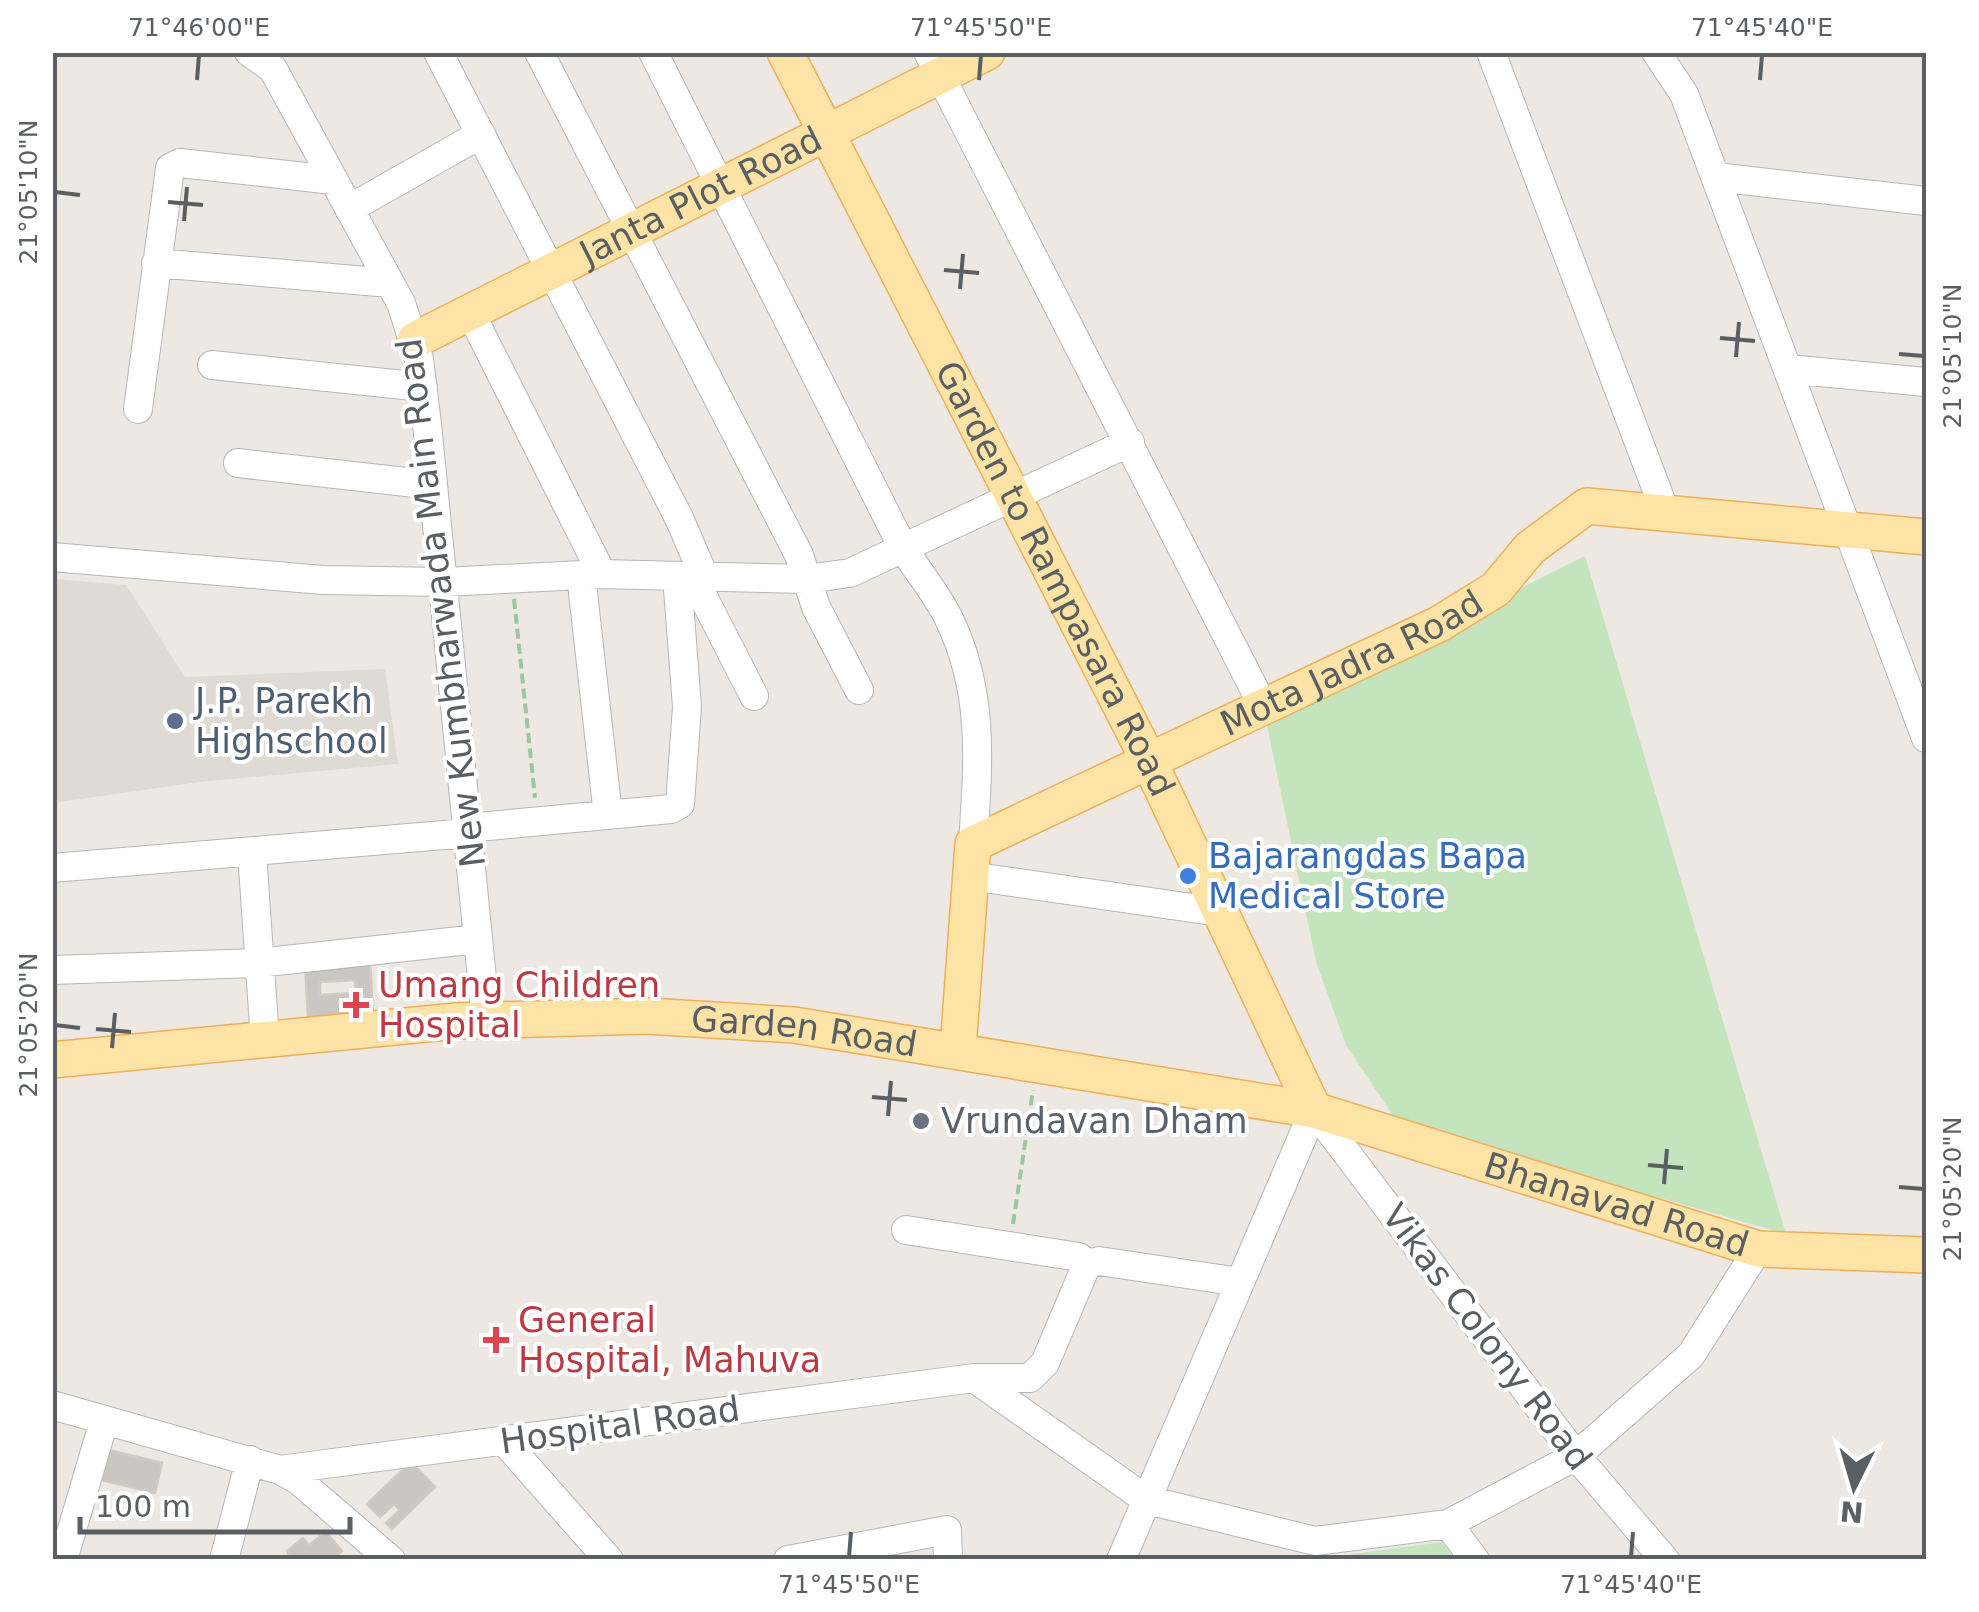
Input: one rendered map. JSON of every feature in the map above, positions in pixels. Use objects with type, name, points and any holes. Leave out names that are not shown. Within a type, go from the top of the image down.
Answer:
[{"type":"main road","name":"Garden to Rampasara Road","points":[[785,52],[1148,760],[1314,1110]]},
{"type":"main road","name":"Janta Plot Road","points":[[414,340],[826,136],[935,65],[987,52]]},
{"type":"main road","name":"Mota Jadra Road","points":[[972,860],[1148,760],[1439,624],[1484,598],[1504,581],[1530,548],[1587,506],[1926,537]]},
{"type":"main road","points":[[958,1049],[972,860]]},
{"type":"main road","name":"Garden Road","points":[[52,1060],[486,1020],[708,1018],[958,1049],[1314,1110]]},
{"type":"main road","name":"Bhanavad Road","points":[[1314,1110],[1758,1248],[1926,1255]]},
{"type":"street","points":[[52,868],[252,853],[608,816],[671,809],[683,800],[692,576],[679,518],[548,272],[438,52]]},
{"type":"street","points":[[538,52],[799,555],[859,690]]},
{"type":"street","points":[[653,52],[903,548],[949,618],[971,674],[980,740],[972,860],[1220,912]]},
{"type":"street","points":[[1491,52],[1666,514]]},
{"type":"street","points":[[1656,52],[1684,94],[1848,530],[1920,702],[1926,738]]},
{"type":"street","name":"New Kumbharwada Main Road","points":[[262,54],[390,283],[414,340],[423,388],[486,1020]]},
{"type":"street","points":[[935,65],[1262,704]]},
{"type":"street","points":[[350,209],[482,134]]},
{"type":"street","points":[[138,409],[167,172],[175,164],[333,180]]},
{"type":"street","points":[[1716,177],[1926,201]]},
{"type":"street","points":[[156,263],[390,283]]},
{"type":"street","points":[[470,312],[592,574],[608,816]]},
{"type":"street","points":[[212,364],[423,388]]},
{"type":"street","points":[[1788,369],[1926,382]]},
{"type":"street","points":[[52,556],[323,580],[443,582],[592,574],[807,580],[850,573],[1130,442]]},
{"type":"street","points":[[238,463],[433,485]]},
{"type":"street","points":[[692,576],[754,696]]},
{"type":"street","points":[[252,853],[265,1040]]},
{"type":"street","points":[[52,970],[258,963],[478,939]]},
{"type":"street","points":[[1121,1560],[1314,1110]]},
{"type":"street","name":"Vikas Colony Road","points":[[1314,1110],[1576,1456],[1665,1560]]},
{"type":"street","points":[[906,1230],[1010,1244],[1079,1257],[1087,1264],[1100,1261],[1240,1282]]},
{"type":"street","points":[[974,1378],[1147,1500],[1311,1550],[1448,1524],[1576,1456],[1691,1355],[1758,1248]]},
{"type":"street","name":"Hospital Road","points":[[52,1405],[280,1470],[974,1378],[1030,1378],[1045,1363],[1087,1264]]},
{"type":"street","points":[[62,1560],[104,1421]]},
{"type":"street","points":[[504,1441],[608,1560]]},
{"type":"street","points":[[224,1560],[250,1460]]},
{"type":"street","points":[[280,1470],[298,1480],[390,1560]]},
{"type":"street","points":[[1448,1524],[1475,1560]]},
{"type":"street","points":[[788,1560],[947,1530],[948,1560]]},
{"type":"path","points":[[512,579],[538,823]]},
{"type":"path","points":[[1010,1244],[1038,1063]]},
{"type":"shaded area","points":[[53,579],[126,585],[185,677],[385,669],[398,764],[199,782],[53,803]]},
{"type":"green space","points":[[1585,556],[1786,1234],[1398,1123],[1346,1045],[1316,962],[1265,716]]},
{"type":"green space","points":[[1442,1542],[1455,1559],[1324,1559],[1325,1558]]},
{"type":"building","points":[[370,961],[373,1013],[308,1017],[305,965]],"holes":[[[355,980],[356,993],[320,995],[320,982]]]},
{"type":"building","points":[[109,1450],[162,1463],[155,1493],[102,1480]]},
{"type":"building","points":[[411,1462],[435,1487],[392,1529],[386,1523],[400,1510],[394,1504],[380,1517],[367,1504]]},
{"type":"building","points":[[326,1532],[342,1551],[331,1560],[291,1560],[287,1551],[303,1538],[309,1545]]},
{"type":"place","name":"J.P. Parekh Highschool","points":[[175,721]]},
{"type":"place","name":"Bajarangdas Bapa Medical Store","points":[[1188,876]]},
{"type":"place","name":"Umang Children Hospital","points":[[356,1005]]},
{"type":"place","name":"Vrundavan Dham","points":[[921,1121]]},
{"type":"place","name":"General Hospital, Mahuva","points":[[496,1340]]}]
